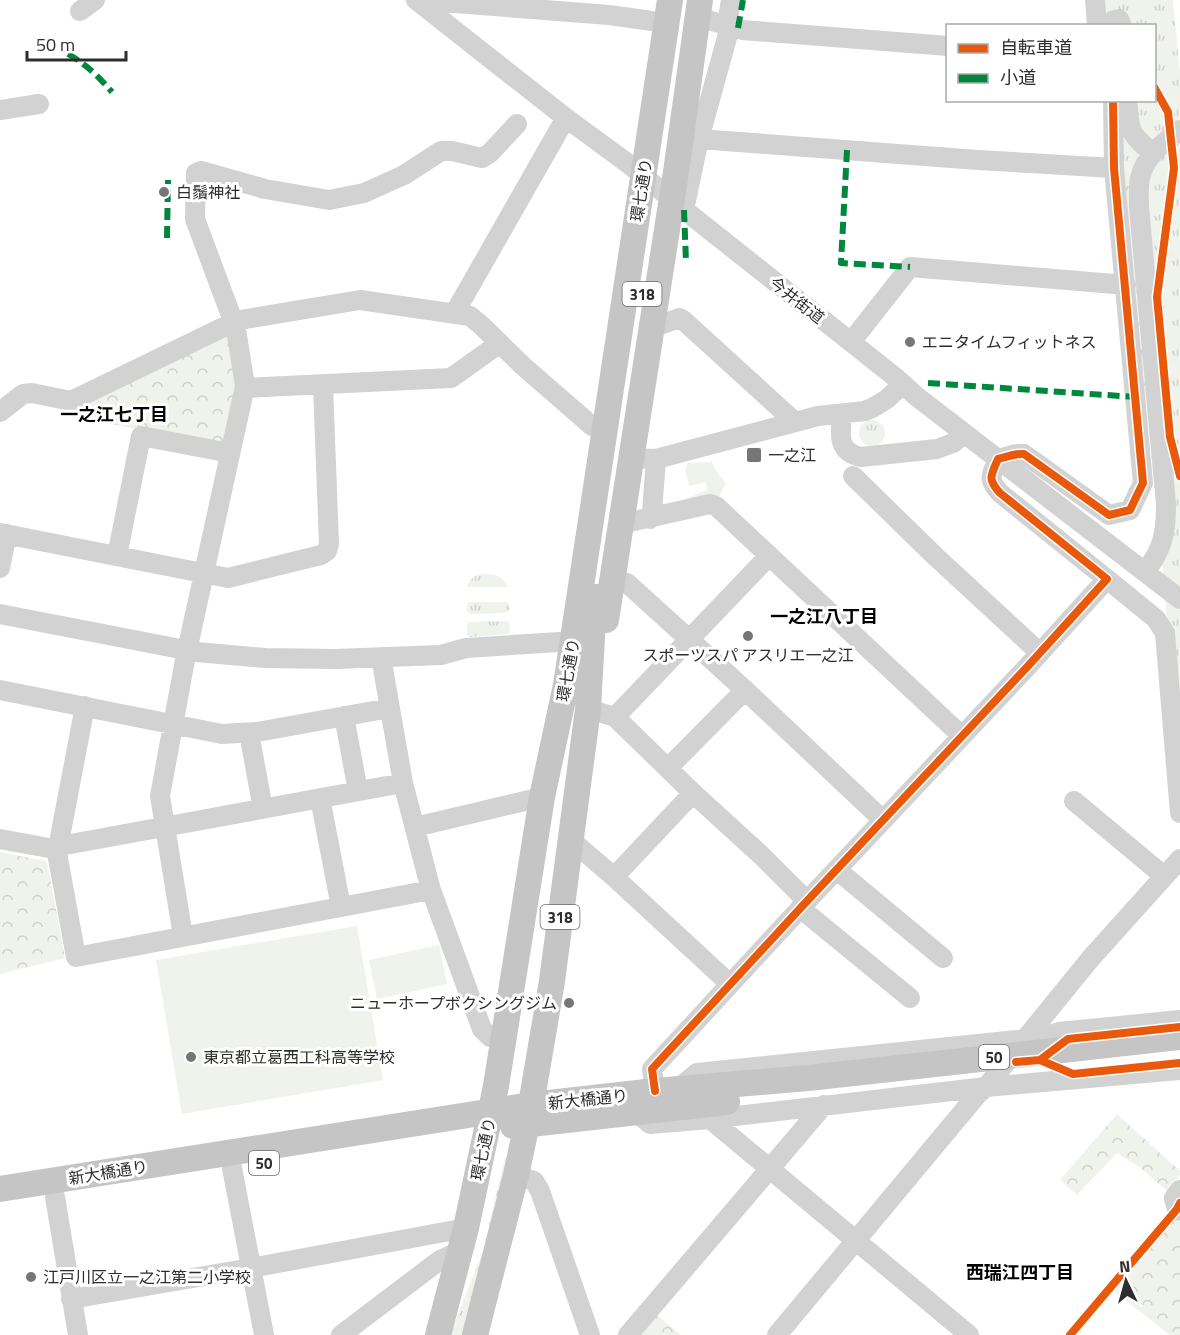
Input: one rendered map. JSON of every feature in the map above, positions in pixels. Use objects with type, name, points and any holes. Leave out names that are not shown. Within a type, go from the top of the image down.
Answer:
[{"type":"main road","name":"環七通り","points":[[440,1335],[463,1240],[510,1119],[552,981],[588,710],[593,619],[670,0]]},
{"type":"main road","name":"環七通り","points":[[475,1335],[516,1175],[504,1039],[543,797],[566,685],[597,586],[695,6]]},
{"type":"main road","points":[[597,586],[621,524],[650,329],[678,205],[695,6]]},
{"type":"main road","points":[[543,797],[553,682],[653,10]]},
{"type":"main road","name":"新大橋通り","points":[[0,1205],[232,1168],[667,1090],[814,1092],[1180,1037]]},
{"type":"main road","name":"新大橋通り","points":[[0,1189],[510,1119],[636,1112],[1180,1053]]},
{"type":"main road","points":[[440,1335],[470,1274],[482,1243],[510,1119]]},
{"type":"street","points":[[731,0],[733,26]]},
{"type":"street","points":[[678,205],[728,34],[743,0]]},
{"type":"street","points":[[1095,0],[1097,24]]},
{"type":"street","points":[[423,6],[442,2],[609,15],[653,10]]},
{"type":"street","name":"今井街道","points":[[423,6],[567,119],[630,165],[964,434],[1179,598]]},
{"type":"street","points":[[695,6],[733,26],[946,46]]},
{"type":"street","points":[[1102,102],[1105,156],[1114,168]]},
{"type":"street","points":[[1113,102],[1114,168],[1143,483],[1130,510],[1109,514],[1024,454],[1017,453],[998,459],[991,477],[993,485],[1000,492],[1156,619],[1165,633],[1180,813]]},
{"type":"street","points":[[1127,102],[1129,128],[1135,137],[1157,148]]},
{"type":"street","points":[[0,110],[39,104]]},
{"type":"street","points":[[454,314],[567,119]]},
{"type":"street","points":[[183,936],[160,796],[188,650],[245,388],[234,322],[195,219],[196,173],[201,171],[254,186],[329,200],[364,193],[404,175],[441,151],[452,151],[482,158],[490,153],[516,124]]},
{"type":"street","points":[[1145,572],[1160,550],[1166,515],[1139,207],[1140,179],[1144,165],[1157,148],[1180,130]]},
{"type":"street","points":[[699,138],[1114,168]]},
{"type":"street","points":[[851,342],[910,267],[1126,285]]},
{"type":"street","points":[[0,412],[23,394],[32,393],[71,401],[234,322],[360,300],[470,316],[592,426]]},
{"type":"street","points":[[650,329],[679,318],[683,320],[795,422]]},
{"type":"street","points":[[245,388],[451,378],[500,344]]},
{"type":"street","points":[[631,458],[656,459],[818,416],[856,412],[874,407],[887,399],[903,384]]},
{"type":"street","points":[[0,568],[3,534],[228,578],[321,555],[329,547],[323,385]]},
{"type":"street","points":[[842,414],[843,445],[850,454],[861,457],[937,449],[953,443],[964,434]]},
{"type":"street","points":[[117,556],[141,436],[230,453]]},
{"type":"street","points":[[650,519],[656,459]]},
{"type":"street","points":[[853,476],[1040,653]]},
{"type":"street","points":[[621,524],[710,504],[716,506],[963,736]]},
{"type":"street","points":[[615,717],[769,556]]},
{"type":"street","points":[[1107,579],[652,1069],[667,1090],[697,1073],[1044,1037],[1059,1032],[1180,1020]]},
{"type":"street","points":[[597,586],[627,584],[745,690],[883,820]]},
{"type":"street","points":[[0,614],[188,650],[265,658],[441,655],[466,648],[559,642]]},
{"type":"street","points":[[381,657],[403,783],[431,890],[483,1029],[490,1037],[504,1039]]},
{"type":"street","points":[[0,690],[222,734],[249,733],[390,708]]},
{"type":"street","points":[[668,768],[745,690]]},
{"type":"street","points":[[85,706],[57,853],[76,957],[431,890]]},
{"type":"street","points":[[588,710],[615,717],[762,856],[804,904],[910,998]]},
{"type":"street","points":[[344,716],[358,791]]},
{"type":"street","points":[[249,733],[263,809]]},
{"type":"street","points":[[0,838],[49,848],[403,783]]},
{"type":"street","points":[[614,877],[693,793]]},
{"type":"street","points":[[415,826],[543,797]]},
{"type":"street","points":[[320,798],[341,907]]},
{"type":"street","points":[[1074,801],[1164,876]]},
{"type":"street","points":[[571,840],[730,984]]},
{"type":"street","points":[[777,1335],[977,1095],[986,1088],[1091,958],[1180,859]]},
{"type":"street","points":[[837,870],[943,958]]},
{"type":"street","points":[[636,1112],[650,1124],[710,1119],[814,1092],[986,1088],[1180,1070]]},
{"type":"street","points":[[628,1335],[769,1169],[814,1092]]},
{"type":"street","points":[[710,1119],[969,1335]]},
{"type":"street","points":[[232,1168],[264,1335]]},
{"type":"street","points":[[516,1175],[534,1181],[540,1191],[590,1335]]},
{"type":"street","points":[[55,1197],[78,1335]]},
{"type":"street","points":[[71,1299],[251,1268],[463,1240]]},
{"type":"street","points":[[346,1333],[463,1240]]},
{"type":"green space","points":[[1104,0],[1173,0],[1180,74],[1180,768],[1159,529],[1114,102],[1156,102],[1156,24],[1106,24]]},
{"type":"green space","points":[[228,331],[240,386],[228,440],[219,446],[77,417],[73,407]]},
{"type":"green space","points":[[872,420],[881,424],[885,433],[881,442],[872,446],[863,442],[859,433],[863,424]]},
{"type":"green space","points":[[712,462],[726,483],[718,499],[684,500],[707,490],[706,482],[689,486],[685,470],[688,463]]},
{"type":"green space","points":[[481,574],[500,577],[508,587],[467,587],[472,579]]},
{"type":"green space","points":[[469,602],[507,602],[510,609],[505,613],[470,614],[466,609]]},
{"type":"green space","points":[[507,621],[510,630],[508,634],[470,637],[467,635],[469,622]]},
{"type":"green space","points":[[0,852],[47,862],[65,958],[0,974]]},
{"type":"green space","points":[[357,926],[383,1080],[182,1114],[156,960]]},
{"type":"green space","points":[[439,945],[447,984],[377,999],[369,960]]},
{"type":"green space","points":[[1117,1114],[1180,1171],[1180,1175],[1167,1191],[1142,1169],[1117,1153],[1077,1195],[1060,1180]]},
{"type":"green space","points":[[505,1157],[512,1157],[467,1335],[450,1335],[483,1251]]},
{"type":"green space","points":[[1180,1208],[1180,1335],[1170,1335],[1112,1290]]},
{"type":"green space","points":[[652,1311],[681,1335],[633,1335]]},
{"type":"marked path","points":[[738,28],[743,0]]},
{"type":"marked path","points":[[68,54],[92,71],[112,92]]},
{"type":"marked path","points":[[847,150],[841,263],[910,267]]},
{"type":"marked path","points":[[167,238],[168,180]]},
{"type":"marked path","points":[[684,210],[686,262]]},
{"type":"marked path","points":[[928,383],[1136,397]]},
{"type":"cycle path","points":[[1156,91],[1168,112],[1174,168],[1157,297],[1170,437],[1180,476]]},
{"type":"cycle path","points":[[655,1091],[652,1069],[1107,579],[1000,493],[991,477],[998,459],[1024,454],[1109,515],[1130,510],[1143,483],[1114,168],[1113,102]]},
{"type":"cycle path","points":[[1040,1060],[1068,1039],[1180,1027]]},
{"type":"cycle path","points":[[1016,1062],[1040,1060],[1073,1074],[1180,1063]]},
{"type":"cycle path","points":[[1070,1335],[1180,1203]]},
{"type":"place","name":"白鬚神社","points":[[164,192]]},
{"type":"place","name":"エニタイムフィットネス","points":[[910,342]]},
{"type":"place","name":"一之江","points":[[754,455]]},
{"type":"place","name":"スポーツスパ アスリエ一之江","points":[[748,636]]},
{"type":"place","name":"ニューホープボクシングジム","points":[[569,1003]]},
{"type":"place","name":"東京都立葛西工科高等学校","points":[[191,1057]]},
{"type":"place","name":"江戸川区立一之江第二小学校","points":[[31,1277]]},
{"type":"district","name":"一之江七丁目","points":[[114,414]]},
{"type":"district","name":"一之江八丁目","points":[[824,616]]},
{"type":"district","name":"西瑞江四丁目","points":[[1020,1272]]}]
